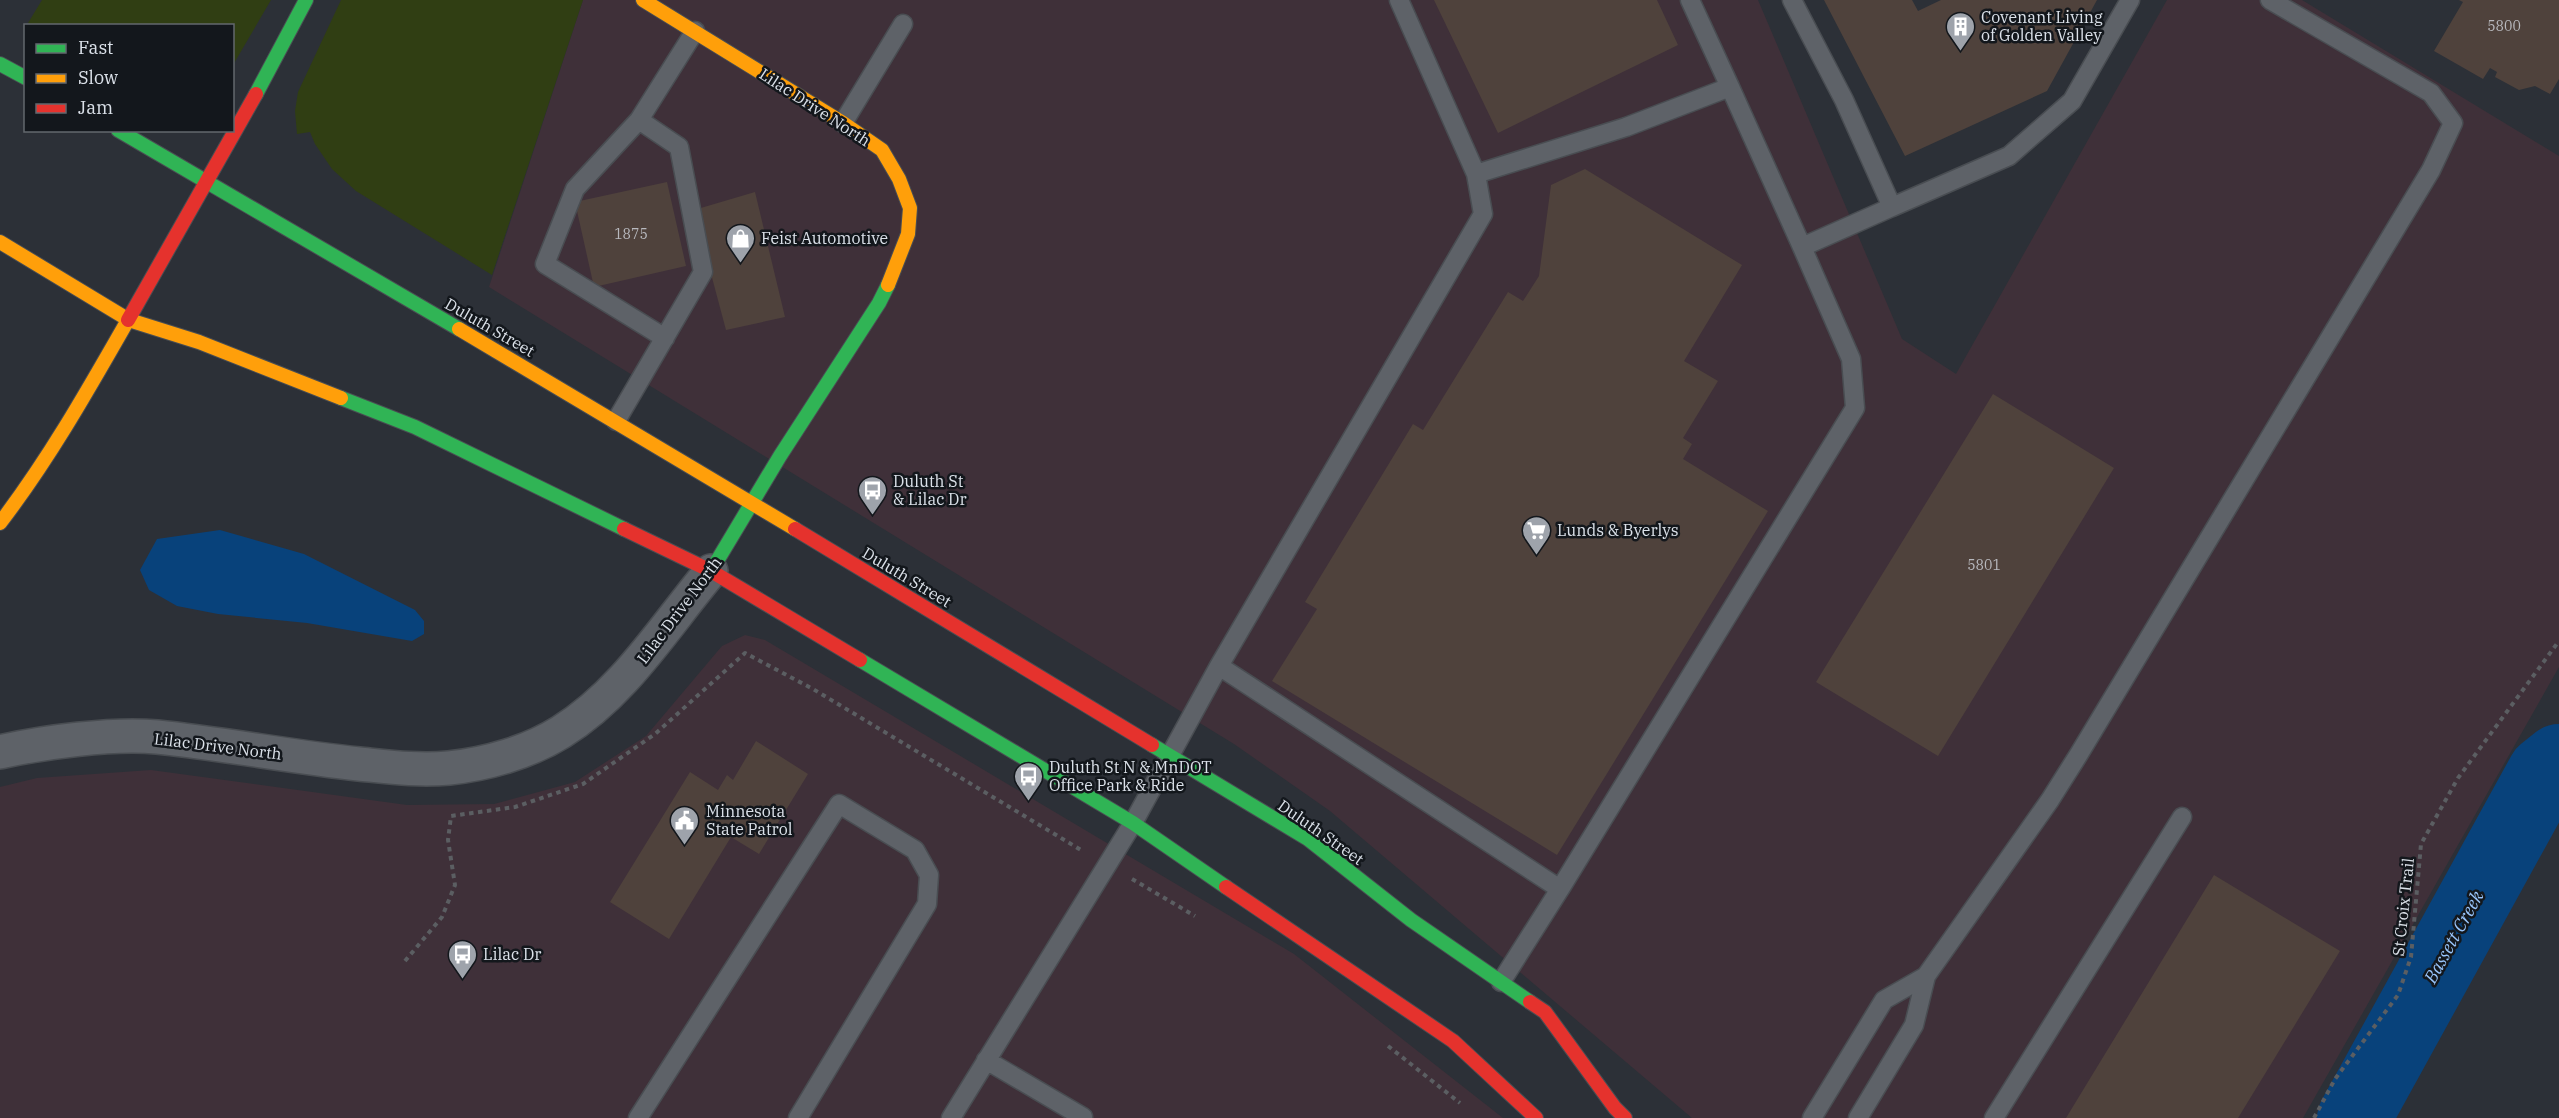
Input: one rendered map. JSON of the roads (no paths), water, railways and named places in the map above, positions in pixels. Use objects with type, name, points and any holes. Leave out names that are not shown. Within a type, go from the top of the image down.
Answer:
[{"type":"main road","points":[[0,523],[31,483],[69,424],[206,180],[232,139],[306,0]]},
{"type":"main road","name":"Lilac Drive North","points":[[643,0],[843,123],[882,150],[899,179],[910,208],[908,234],[900,258],[879,303],[752,502],[711,571]]},
{"type":"main road","points":[[0,64],[24,77]]},
{"type":"main road","name":"Duluth Street","points":[[122,132],[752,502],[1308,839],[1411,920],[1545,1012],[1615,1108],[1625,1118]]},
{"type":"main road","points":[[0,242],[129,320],[199,342],[416,427],[711,571],[1133,823],[1453,1041],[1536,1118]]},
{"type":"street","name":"Lilac Drive North","points":[[0,752],[50,743],[155,737],[329,761],[416,770],[450,768],[484,762],[529,748],[560,732],[585,714],[638,665],[711,571]]},
{"type":"lane","points":[[951,1118],[1133,823],[1219,666],[1483,214],[1476,174],[1399,0]]},
{"type":"lane","points":[[1501,982],[1855,408],[1851,359],[1690,0]]},
{"type":"lane","points":[[1792,0],[1844,100],[1892,207]]},
{"type":"lane","points":[[1802,247],[2009,156],[2072,101],[2130,0]]},
{"type":"lane","points":[[1857,1118],[1914,1025],[1926,976],[2050,800],[2079,754],[2431,170],[2453,123],[2431,93],[2270,0]]},
{"type":"lane","points":[[843,123],[903,24]]},
{"type":"lane","points":[[665,338],[545,264],[575,189],[639,120],[694,31]]},
{"type":"lane","points":[[1476,174],[1626,127],[1730,87]]},
{"type":"lane","points":[[616,421],[703,272],[678,147],[639,120]]},
{"type":"lane","points":[[1219,666],[1560,889]]},
{"type":"lane","points":[[638,1118],[839,804],[915,850],[929,875],[927,904],[798,1118]]},
{"type":"lane","points":[[1994,1118],[2182,817]]},
{"type":"lane","points":[[1812,1118],[1884,1000],[1926,976]]},
{"type":"lane","points":[[986,1060],[1083,1117]]},
{"type":"water","points":[[220,530],[304,554],[415,610],[424,621],[424,634],[412,641],[307,623],[218,614],[177,606],[149,590],[140,570],[157,539]]},
{"type":"waterway","name":"Bassett Creek","points":[[2354,1118],[2544,773],[2559,761]]},
{"type":"place","name":"Covenant Living of Golden Valley","points":[[1960,52]]},
{"type":"place","name":"Feist Automotive","points":[[740,264]]},
{"type":"place","name":"Duluth St & Lilac Dr","points":[[872,516]]},
{"type":"place","name":"Lunds & Byerlys","points":[[1536,556]]},
{"type":"place","name":"Duluth St N & MnDOT Office Park & Ride","points":[[1028,802]]},
{"type":"place","name":"Minnesota State Patrol","points":[[685,846]]},
{"type":"place","name":"Lilac Dr","points":[[462,980]]}]
